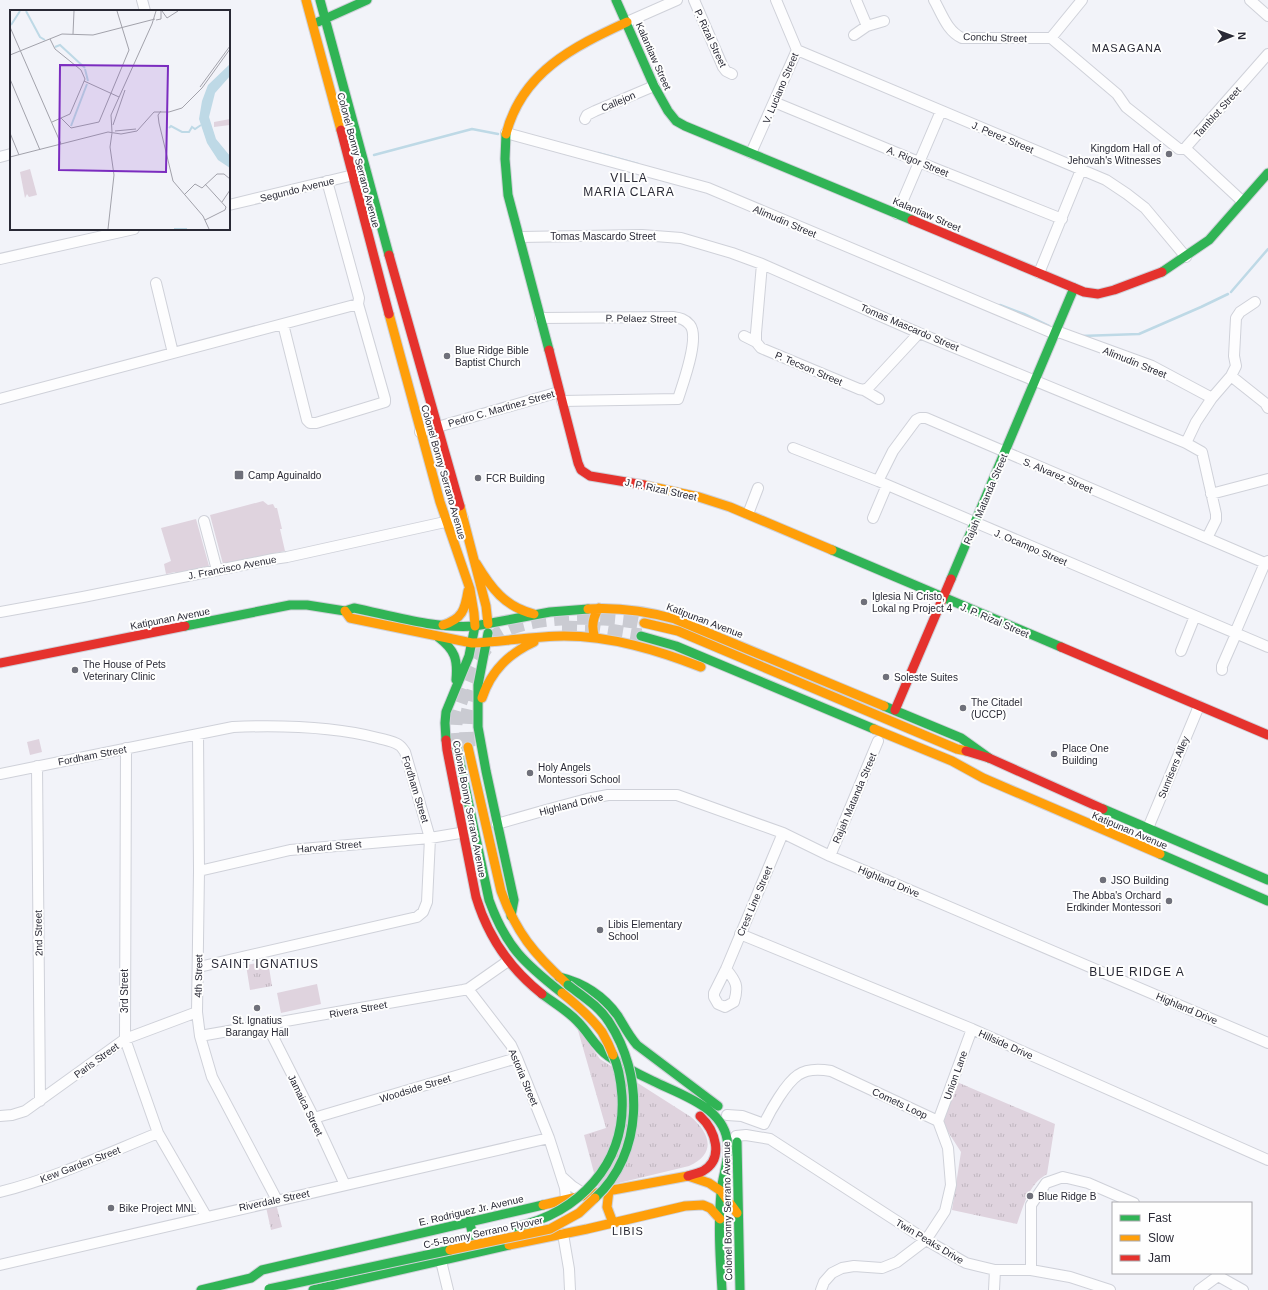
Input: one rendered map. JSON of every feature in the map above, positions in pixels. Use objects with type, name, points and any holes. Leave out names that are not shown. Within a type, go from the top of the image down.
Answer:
[{"type":"main road","name":"Colonel Bonny Serrano Avenue","points":[[306,0],[420,432],[446,522],[469,585],[474,609],[475,626],[472,643],[445,717],[448,757],[478,905],[489,932],[508,961],[528,982],[575,1019],[601,1050],[641,1075],[699,1104],[713,1113],[720,1122],[727,1135],[729,1148],[721,1191],[719,1248],[722,1290]]},
{"type":"main road","name":"Colonel Bonny Serrano Avenue","points":[[320,0],[366,172],[476,563],[486,606],[488,624],[487,642],[478,685],[478,727],[482,754],[514,900],[511,916]]},
{"type":"main road","points":[[312,24],[367,0]]},
{"type":"main road","name":"Kalantiaw Street","points":[[616,0],[654,86],[668,111],[676,121],[1090,294],[1098,294],[1114,290],[1161,273],[1186,257],[1208,240],[1268,173]]},
{"type":"main road","name":"J. P. Rizal Street","points":[[627,22],[586,40],[560,56],[538,74],[523,94],[506,133],[505,165],[508,195],[520,236],[560,396],[581,470],[590,476],[640,484],[699,497],[748,514],[1268,736]]},
{"type":"main road","name":"Rajah Matanda Street","points":[[895,710],[944,598],[1074,288]]},
{"type":"main road","points":[[476,563],[489,585],[503,599],[522,611],[537,614]]},
{"type":"main road","points":[[440,625],[456,620],[462,613],[465,608],[469,585]]},
{"type":"main road","name":"Katipunan Avenue","points":[[0,663],[290,605],[307,605],[345,611],[354,608],[440,625],[460,627],[488,624],[537,614],[582,608],[638,610],[671,617],[895,710],[961,738],[990,758]]},
{"type":"main road","points":[[582,608],[586,616],[587,624],[583,637]]},
{"type":"main road","points":[[595,638],[591,624],[593,617],[599,608]]},
{"type":"main road","name":"Katipunan Avenue","points":[[345,611],[350,618],[472,643],[550,637],[595,638],[653,649],[713,672]]},
{"type":"main road","name":"Katipunan Avenue","points":[[644,622],[678,631],[957,749],[990,758],[1268,880]]},
{"type":"main road","name":"Katipunan Avenue","points":[[640,636],[665,642],[683,649],[952,761],[983,778],[1268,901]]},
{"type":"main road","points":[[438,637],[452,649],[456,658],[457,668],[454,692]]},
{"type":"main road","points":[[478,727],[487,683],[497,668],[510,655],[521,647],[550,637]]},
{"type":"main road","points":[[834,722],[892,746]]},
{"type":"main road","name":"Colonel Bonny Serrano Avenue","points":[[468,747],[505,905],[522,937],[531,950],[568,985]]},
{"type":"main road","name":"Colonel Bonny Serrano Avenue","points":[[457,748],[489,900],[498,924],[508,942],[522,960],[562,993]]},
{"type":"main road","name":"Katipunan Avenue","points":[[948,770],[983,778]]},
{"type":"main road","name":"Colonel Bonny Serrano Avenue","points":[[559,977],[583,984],[603,998],[638,1045],[663,1066],[719,1106],[727,1115],[735,1130],[740,1290]]},
{"type":"main road","name":"C-5-Bonny Serrano Flyover","points":[[267,1290],[550,1229],[569,1219],[597,1197],[611,1179],[626,1151],[631,1136],[634,1120],[634,1084],[626,1054],[609,1022],[597,1008],[568,985]]},
{"type":"main road","name":"C-5-Bonny Serrano Flyover","points":[[506,1229],[548,1218],[578,1198],[602,1172],[611,1158],[620,1135],[623,1110],[623,1092],[614,1055],[603,1034],[593,1020],[562,993]]},
{"type":"main road","points":[[641,1075],[706,1120],[713,1129],[716,1138],[716,1147],[711,1164],[704,1170],[688,1176]]},
{"type":"main road","name":"E. Rodriguez Jr. Avenue","points":[[200,1290],[251,1278],[262,1270],[566,1199],[688,1176],[709,1183],[721,1191],[737,1213]]},
{"type":"main road","points":[[609,1190],[606,1199],[606,1207],[613,1223]]},
{"type":"main road","points":[[313,1290],[693,1205],[703,1205],[710,1208],[720,1220]]},
{"type":"main road","points":[[469,1222],[478,1252]]},
{"type":"main road","name":"C-5-Bonny Serrano Flyover","points":[[406,1250],[483,1234]]},
{"type":"main road","points":[[251,1278],[266,1280]]},
{"type":"street","points":[[142,0],[145,10]]},
{"type":"street","name":"J. P. Rizal Street","points":[[627,22],[678,0]]},
{"type":"street","name":"P. Rizal Street","points":[[694,0],[723,67],[726,71],[732,74]]},
{"type":"street","name":"V. Luciano Street","points":[[751,153],[797,50],[776,0]]},
{"type":"street","points":[[856,0],[867,26]]},
{"type":"street","name":"Conchu Street","points":[[934,0],[950,29],[962,38],[1051,38]]},
{"type":"street","points":[[1082,0],[1051,38],[1117,94],[1126,107],[1179,149],[1186,149],[1242,201]]},
{"type":"street","points":[[1250,0],[1268,16]]},
{"type":"street","points":[[854,35],[867,26],[884,21]]},
{"type":"street","name":"J. Perez Street","points":[[797,50],[1106,180],[1145,208],[1186,257]]},
{"type":"street","name":"Tamblot Street","points":[[1186,149],[1187,146],[1268,54]]},
{"type":"street","name":"Callejon","points":[[585,119],[587,115],[595,111],[654,86]]},
{"type":"street","name":"A. Rigor Street","points":[[774,102],[1062,219]]},
{"type":"street","points":[[897,214],[940,111]]},
{"type":"street","name":"Alimudin Street","points":[[506,133],[708,188],[1056,332],[1152,366],[1212,398]]},
{"type":"street","points":[[0,157],[10,154]]},
{"type":"street","points":[[1039,273],[1081,170]]},
{"type":"street","name":"Segundo Avenue","points":[[230,205],[366,172]]},
{"type":"street","points":[[283,324],[307,420],[310,423],[316,423],[385,402],[358,304],[358,298],[327,181]]},
{"type":"street","points":[[0,259],[128,230]]},
{"type":"street","name":"Tomas Mascardo Street","points":[[520,236],[642,235],[681,238],[732,253],[762,264],[919,332],[1186,444],[1202,452],[1212,494],[1217,517],[1208,538]]},
{"type":"street","points":[[756,342],[762,264]]},
{"type":"street","points":[[156,283],[173,353]]},
{"type":"street","points":[[1186,444],[1196,422],[1212,398],[1231,376],[1236,366],[1234,356],[1236,318],[1240,312],[1255,302]]},
{"type":"street","points":[[0,399],[358,304]]},
{"type":"street","name":"P. Pelaez Street","points":[[540,318],[673,317],[684,319],[690,325],[693,334],[693,344],[678,399],[560,396]]},
{"type":"street","points":[[864,390],[868,388],[919,332]]},
{"type":"street","name":"P. Tecson Street","points":[[744,336],[756,342],[761,348],[864,390],[880,399]]},
{"type":"street","points":[[1231,376],[1268,408]]},
{"type":"street","name":"Pedro C. Martinez Street","points":[[420,432],[438,426],[560,396]]},
{"type":"street","name":"S. Alvarez Street","points":[[882,483],[893,451],[916,420],[926,418],[1208,538],[1267,561]]},
{"type":"street","name":"J. Ocampo Street","points":[[793,448],[882,483],[1268,647]]},
{"type":"street","points":[[1212,494],[1268,479]]},
{"type":"street","points":[[872,518],[882,483]]},
{"type":"street","points":[[748,514],[758,488]]},
{"type":"street","name":"J. Francisco Avenue","points":[[0,612],[335,548],[463,518]]},
{"type":"street","points":[[204,521],[217,570]]},
{"type":"street","points":[[1222,670],[1222,666],[1235,634],[1267,561]]},
{"type":"street","points":[[1181,651],[1195,616]]},
{"type":"street","name":"Sunrisers Alley","points":[[1148,828],[1199,706]]},
{"type":"street","name":"Fordham Street","points":[[0,774],[233,727],[302,727],[364,735],[394,742],[400,745],[404,752],[430,838],[427,902],[423,912],[417,917],[198,967]]},
{"type":"street","name":"4th Street","points":[[198,734],[199,871],[197,1012],[200,1036],[212,1076],[277,1200]]},
{"type":"street","name":"Rajah Matanda Street","points":[[830,856],[878,740]]},
{"type":"street","name":"3rd Street","points":[[126,748],[125,1039],[158,1133],[206,1216]]},
{"type":"street","name":"2nd Street","points":[[36,766],[40,1101]]},
{"type":"street","name":"Highland Drive","points":[[497,824],[560,806],[608,795],[677,795],[783,833],[830,856],[1268,1043]]},
{"type":"street","name":"Harvard Street","points":[[199,871],[290,850],[430,838],[460,833]]},
{"type":"street","name":"Crest Line Street","points":[[726,969],[783,833]]},
{"type":"street","name":"Hillside Drive","points":[[740,934],[972,1029],[1268,1160]]},
{"type":"street","name":"Rivera Street","points":[[200,1036],[468,989],[508,961]]},
{"type":"street","name":"Astoria Street","points":[[468,989],[511,1045],[549,1138],[566,1194],[566,1199]]},
{"type":"street","name":"Paris Street","points":[[0,1116],[12,1115],[26,1111],[125,1039],[197,1012]]},
{"type":"street","name":"Jamaica Street","points":[[267,1025],[314,1118],[345,1185]]},
{"type":"street","name":"Union Lane","points":[[938,1121],[972,1029]]},
{"type":"street","name":"Woodside Street","points":[[314,1118],[517,1058]]},
{"type":"street","name":"Comets Loop","points":[[764,1124],[786,1088],[797,1075],[807,1071],[819,1069],[831,1071],[938,1121],[948,1148],[951,1185],[945,1211],[926,1240],[897,1262],[882,1268],[854,1266],[842,1268],[832,1273],[824,1282],[821,1290]]},
{"type":"street","points":[[727,1115],[742,1116],[764,1124],[770,1139]]},
{"type":"street","name":"Twin Peaks Drive","points":[[735,1130],[746,1135],[770,1139],[926,1240],[966,1263],[995,1270],[1031,1270],[1070,1277],[1110,1290]]},
{"type":"street","name":"Kew Garden Street","points":[[0,1192],[63,1172],[158,1133]]},
{"type":"street","name":"Riverdale Street","points":[[0,1265],[206,1216],[549,1138]]},
{"type":"street","points":[[560,1176],[586,1195]]},
{"type":"street","points":[[1031,1270],[1030,1205],[1046,1183],[1063,1177],[1088,1182],[1132,1202]]},
{"type":"street","points":[[563,1234],[569,1269],[570,1290]]},
{"type":"street","points":[[441,1261],[448,1290]]},
{"type":"street","points":[[994,1290],[995,1270]]},
{"type":"street","points":[[1199,1290],[1218,1274],[1243,1290]]},
{"type":"green space","points":[[263,501],[268,505],[273,504],[275,508],[277,508],[285,551],[223,564],[210,515]]},
{"type":"green space","points":[[196,519],[209,566],[176,574],[175,572],[166,574],[164,564],[171,561],[161,528]]},
{"type":"green space","points":[[39,739],[42,752],[30,755],[27,742]]},
{"type":"green space","points":[[268,961],[272,986],[250,990],[246,965]]},
{"type":"green space","points":[[317,984],[321,1004],[281,1013],[277,993]]},
{"type":"green space","points":[[577,1027],[600,1059],[698,1123],[703,1130],[708,1143],[704,1156],[689,1166],[598,1188],[584,1135],[606,1128]]},
{"type":"green space","points":[[957,1082],[1055,1124],[1047,1174],[1035,1184],[1031,1190],[1017,1224],[952,1210],[961,1152],[943,1124]]},
{"type":"green space","points":[[276,1204],[282,1227],[271,1230],[266,1207]]},
{"type":"waterway","points":[[374,155],[472,129],[498,134]]},
{"type":"waterway","points":[[598,153],[638,164]]},
{"type":"waterway","points":[[1231,292],[1268,249]]},
{"type":"waterway","points":[[1081,336],[1139,334],[1228,294]]},
{"type":"waterway","points":[[1000,305],[1049,326]]},
{"type":"tunnel","points":[[457,748],[455,723],[466,686],[484,650],[500,633],[514,626],[550,619],[591,617],[629,620],[644,623]]},
{"type":"tunnel","points":[[562,628],[597,629],[641,636]]},
{"type":"tunnel","points":[[468,747],[467,719],[474,691]]},
{"type":"traffic: fast","points":[[320,0],[389,255]]},
{"type":"traffic: fast","points":[[318,22],[367,0]]},
{"type":"traffic: fast","points":[[616,0],[654,86],[668,111],[676,121],[912,220]]},
{"type":"traffic: fast","points":[[506,134],[505,159],[508,195],[549,350]]},
{"type":"traffic: fast","points":[[1162,272],[1209,240],[1268,173]]},
{"type":"traffic: fast","points":[[951,579],[1074,288]]},
{"type":"traffic: fast","points":[[832,550],[1061,647]]},
{"type":"traffic: fast","points":[[185,626],[290,605],[307,605],[345,611],[354,608],[429,624],[445,626],[475,626]]},
{"type":"traffic: fast","points":[[446,740],[446,712],[469,656],[475,626],[550,612],[588,609]]},
{"type":"traffic: fast","points":[[488,633],[478,685],[478,727],[514,900],[511,916]]},
{"type":"traffic: fast","points":[[641,636],[676,646],[874,729]]},
{"type":"traffic: fast","points":[[438,637],[452,651],[456,661],[456,680]]},
{"type":"traffic: fast","points":[[884,706],[961,738],[989,758]]},
{"type":"traffic: fast","points":[[457,748],[489,900],[495,916],[502,930],[518,953],[527,963],[562,993]]},
{"type":"traffic: fast","points":[[1103,809],[1268,880]]},
{"type":"traffic: fast","points":[[1160,854],[1268,901]]},
{"type":"traffic: fast","points":[[559,977],[585,986],[599,996],[618,1016],[629,1035],[637,1045],[718,1106]]},
{"type":"traffic: fast","points":[[568,985],[595,1006],[609,1022],[620,1043],[628,1066],[633,1089],[634,1113],[630,1137],[623,1159],[611,1180],[595,1198]]},
{"type":"traffic: fast","points":[[542,994],[574,1018],[599,1048],[608,1056],[636,1073],[698,1102],[717,1118],[723,1128],[728,1146],[720,1205],[722,1290]]},
{"type":"traffic: fast","points":[[515,1227],[538,1220],[559,1210],[578,1197],[594,1182],[607,1164],[616,1143],[621,1121],[621,1085],[613,1055]]},
{"type":"traffic: fast","points":[[737,1142],[740,1290]]},
{"type":"traffic: fast","points":[[201,1290],[251,1278],[262,1270],[543,1205]]},
{"type":"traffic: fast","points":[[469,1221],[478,1252]]},
{"type":"traffic: fast","points":[[313,1290],[509,1245]]},
{"type":"traffic: fast","points":[[269,1289],[450,1250]]},
{"type":"traffic: slow","points":[[306,0],[341,130]]},
{"type":"traffic: slow","points":[[506,134],[514,112],[524,94],[537,78],[552,64],[588,41],[627,22]]},
{"type":"traffic: slow","points":[[389,314],[440,502],[470,589],[475,626]]},
{"type":"traffic: slow","points":[[644,485],[699,497],[730,507],[832,550]]},
{"type":"traffic: slow","points":[[460,506],[486,606],[488,624]]},
{"type":"traffic: slow","points":[[476,563],[487,581],[500,595],[515,607],[534,614]]},
{"type":"traffic: slow","points":[[443,625],[454,620],[462,613],[466,603],[468,591]]},
{"type":"traffic: slow","points":[[595,638],[593,623],[599,608]]},
{"type":"traffic: slow","points":[[588,609],[632,610],[675,619],[884,706]]},
{"type":"traffic: slow","points":[[345,611],[350,618],[472,643]]},
{"type":"traffic: slow","points":[[644,623],[678,631],[957,749],[966,751]]},
{"type":"traffic: slow","points":[[472,643],[552,636],[599,638],[634,645],[701,667]]},
{"type":"traffic: slow","points":[[482,698],[490,680],[502,664],[516,652],[534,642]]},
{"type":"traffic: slow","points":[[874,729],[952,761],[983,778],[1160,854]]},
{"type":"traffic: slow","points":[[468,747],[501,891],[507,906],[527,942],[544,962],[566,983]]},
{"type":"traffic: slow","points":[[562,993],[584,1011],[598,1027],[605,1037],[613,1055]]},
{"type":"traffic: slow","points":[[543,1205],[586,1195],[688,1176],[709,1183],[721,1191],[737,1213]]},
{"type":"traffic: slow","points":[[609,1190],[607,1207],[613,1223]]},
{"type":"traffic: slow","points":[[450,1250],[550,1229],[579,1213],[595,1198]]},
{"type":"traffic: slow","points":[[509,1245],[587,1229],[685,1206],[703,1205],[710,1208],[720,1219]]},
{"type":"traffic: jam","points":[[341,130],[389,314]]},
{"type":"traffic: jam","points":[[912,220],[1084,292],[1098,294],[1114,290],[1162,272]]},
{"type":"traffic: jam","points":[[389,255],[460,506]]},
{"type":"traffic: jam","points":[[549,350],[581,470],[590,476],[644,485]]},
{"type":"traffic: jam","points":[[895,710],[951,579]]},
{"type":"traffic: jam","points":[[0,663],[185,626]]},
{"type":"traffic: jam","points":[[1061,647],[1268,735]]},
{"type":"traffic: jam","points":[[446,740],[476,897],[481,912],[501,951],[519,974],[542,994]]},
{"type":"traffic: jam","points":[[966,751],[989,758],[1103,809]]},
{"type":"traffic: jam","points":[[688,1176],[703,1171],[710,1165],[716,1152],[710,1129],[700,1116]]},
{"type":"place","name":"Kingdom Hall of Jehovah's Witnesses","points":[[1169,154]]},
{"type":"place","name":"Blue Ridge Bible Baptist Church","points":[[447,356]]},
{"type":"place","name":"Camp Aguinaldo","points":[[239,475]]},
{"type":"place","name":"FCR Building","points":[[478,478]]},
{"type":"place","name":"Iglesia Ni Cristo, Lokal ng Project 4","points":[[864,602]]},
{"type":"place","name":"The House of Pets Veterinary Clinic","points":[[75,670]]},
{"type":"place","name":"Soleste Suites","points":[[886,677]]},
{"type":"place","name":"The Citadel (UCCP)","points":[[963,708]]},
{"type":"place","name":"Place One Building","points":[[1054,754]]},
{"type":"place","name":"Holy Angels Montessori School","points":[[530,773]]},
{"type":"place","name":"JSO Building","points":[[1103,880]]},
{"type":"place","name":"The Abba's Orchard Erdkinder Montessori","points":[[1169,901]]},
{"type":"place","name":"Libis Elementary School","points":[[600,930]]},
{"type":"place","name":"St. Ignatius Barangay Hall","points":[[257,1008]]},
{"type":"place","name":"Blue Ridge B","points":[[1030,1196]]},
{"type":"place","name":"Bike Project MNL","points":[[111,1208]]},
{"type":"district","name":"MASAGANA","points":[[1127,48]]},
{"type":"district","name":"VILLA MARIA CLARA","points":[[629,185]]},
{"type":"district","name":"SAINT IGNATIUS","points":[[265,964]]},
{"type":"district","name":"BLUE RIDGE A","points":[[1137,972]]},
{"type":"district","name":"LIBIS","points":[[628,1231]]}]
